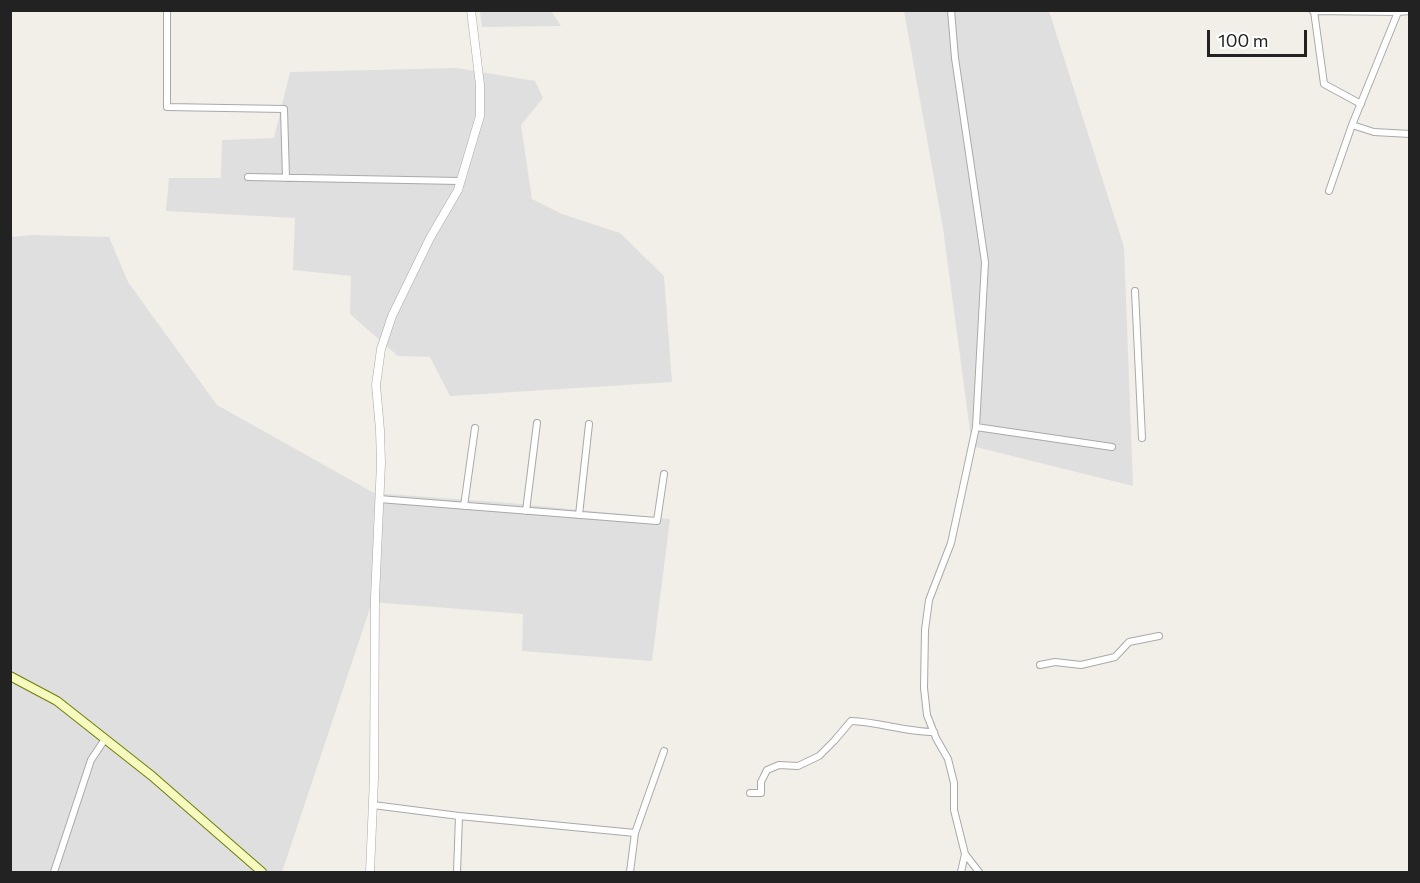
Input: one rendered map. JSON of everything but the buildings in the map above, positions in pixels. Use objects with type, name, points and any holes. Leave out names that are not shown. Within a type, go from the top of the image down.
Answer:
[{"type":"main road","points":[[10,676],[57,701],[152,776],[262,873]]},
{"type":"street","points":[[167,10],[167,107],[284,109],[286,178]]},
{"type":"street","points":[[370,873],[380,430],[376,385],[381,349],[392,316],[430,238],[458,190],[480,116],[480,85],[471,10]]},
{"type":"street","points":[[951,10],[955,58],[984,262],[976,428],[951,543],[929,600],[925,630],[924,687],[927,715],[933,732],[948,759],[954,783],[954,810],[965,854],[979,873]]},
{"type":"street","points":[[1361,104],[1324,84],[1313,11],[1410,11]]},
{"type":"street","points":[[1329,191],[1352,125],[1398,12]]},
{"type":"street","points":[[1352,125],[1374,132],[1410,134]]},
{"type":"street","points":[[248,177],[460,181]]},
{"type":"street","points":[[1135,291],[1142,438]]},
{"type":"street","points":[[526,511],[537,423]]},
{"type":"street","points":[[579,515],[590,424]]},
{"type":"street","points":[[464,506],[475,428]]},
{"type":"street","points":[[976,428],[1112,447]]},
{"type":"street","points":[[379,499],[657,521],[664,474]]},
{"type":"street","points":[[1040,665],[1055,662],[1081,665],[1104,660],[1115,657],[1129,642],[1159,636]]},
{"type":"street","points":[[750,793],[761,793],[761,782],[767,770],[779,765],[798,766],[819,756],[851,721],[880,724],[917,732],[933,732]]},
{"type":"street","points":[[54,873],[91,760],[105,739]]},
{"type":"street","points":[[630,873],[634,833],[664,752]]},
{"type":"street","points":[[373,805],[634,833]]},
{"type":"street","points":[[457,873],[459,816]]},
{"type":"street","points":[[961,873],[965,854]]},
{"type":"shaded area","points":[[480,11],[551,11],[561,26],[482,27]]},
{"type":"shaded area","points":[[904,11],[1049,11],[1124,247],[1133,486],[972,446],[943,228]]},
{"type":"shaded area","points":[[457,68],[535,81],[543,98],[521,125],[532,199],[562,214],[620,233],[664,276],[672,382],[450,396],[430,357],[398,356],[350,314],[351,276],[293,270],[295,218],[166,211],[169,178],[221,178],[222,140],[274,138],[290,72]]},
{"type":"shaded area","points":[[32,235],[109,237],[128,282],[217,405],[374,493],[510,503],[670,519],[652,661],[522,651],[523,614],[372,602],[282,872],[11,872],[11,237]]}]
